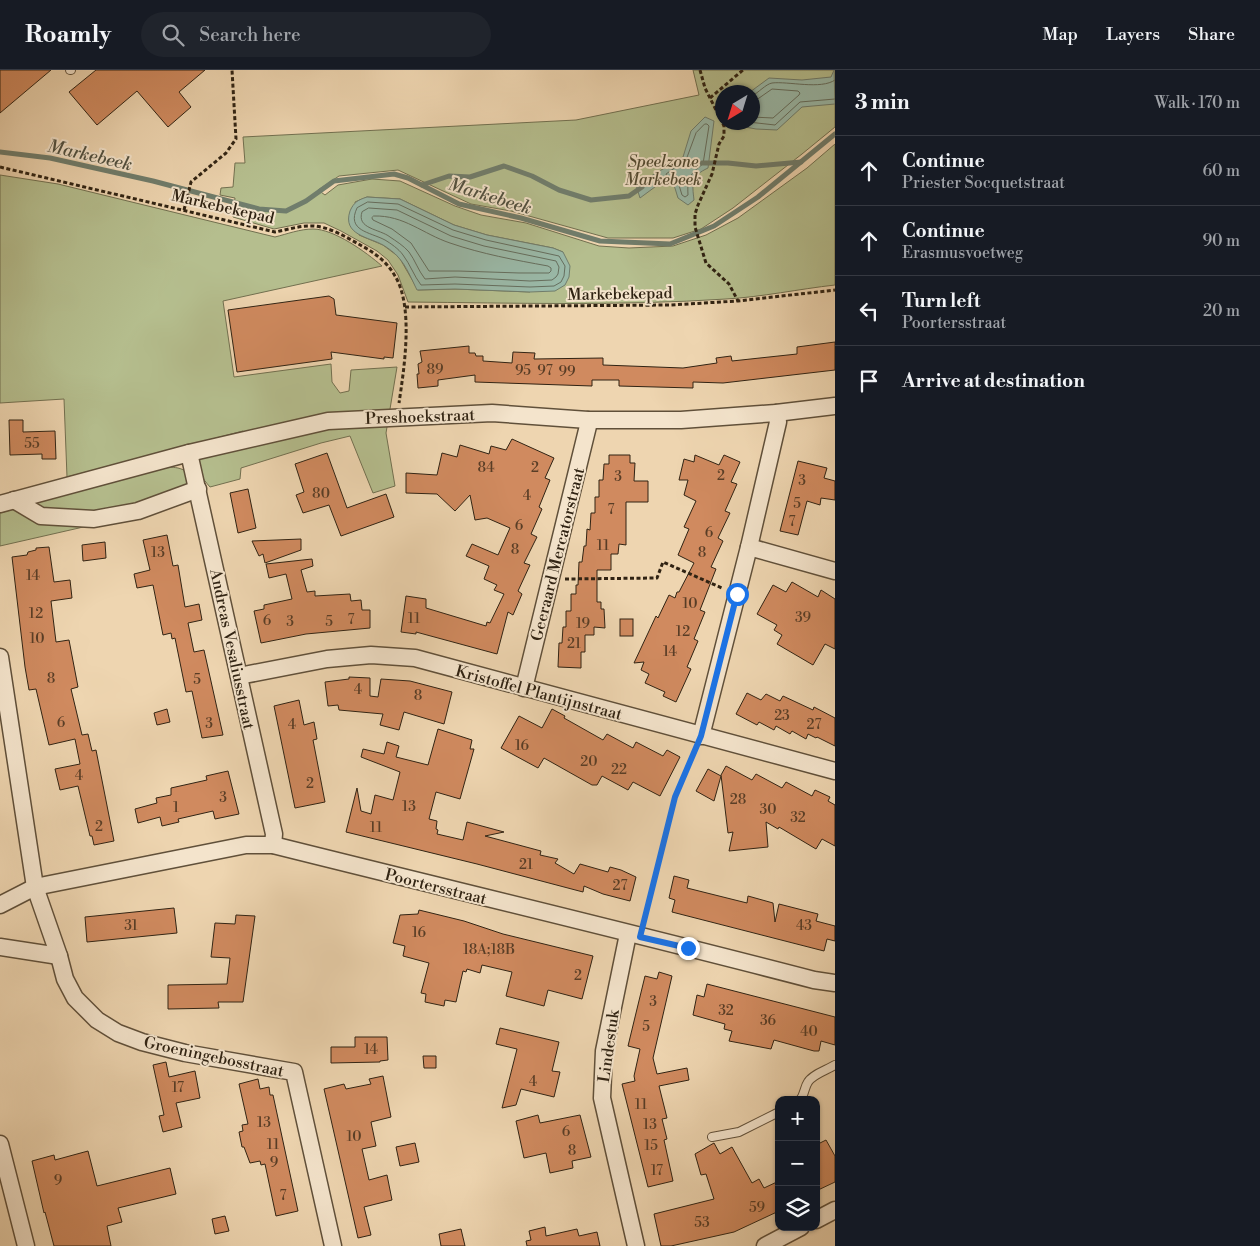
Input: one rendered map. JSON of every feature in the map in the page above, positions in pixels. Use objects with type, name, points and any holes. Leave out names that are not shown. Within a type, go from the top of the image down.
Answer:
[{"type":"street","name":"Preshoekstraat","points":[[7,502],[189,453],[328,420],[492,413],[588,420],[681,420],[776,413],[835,406]]},
{"type":"street","points":[[701,736],[749,548],[778,422],[776,413]]},
{"type":"street","name":"Geeraard Mercatorstraat","points":[[524,688],[588,420]]},
{"type":"street","name":"Andreas Vesaliusstraat","points":[[189,453],[274,834],[273,845]]},
{"type":"street","name":"Preshoekstraat","points":[[7,502],[41,516],[94,519],[138,511],[198,489]]},
{"type":"street","points":[[749,548],[835,571]]},
{"type":"street","name":"Kristoffel Plantijnstraat","points":[[239,676],[326,659],[371,655],[415,658],[835,771]]},
{"type":"street","name":"Groeningebosstraat","points":[[0,657],[34,887],[59,956],[64,979],[75,998],[97,1020],[118,1033],[142,1042],[184,1052],[294,1072],[333,1246]]},
{"type":"street","name":"Poortersstraat","points":[[0,905],[34,887],[246,845],[273,845],[835,984]]},
{"type":"street","name":"Lindestuk","points":[[634,935],[604,1051],[602,1098],[636,1246]]},
{"type":"street","points":[[0,947],[59,956]]},
{"type":"street","points":[[0,1144],[4,1176],[26,1246]]},
{"type":"street","points":[[820,1218],[835,1210]]},
{"type":"street","points":[[765,1246],[793,1231]]},
{"type":"lane","points":[[803,1096],[806,1085],[811,1078],[835,1065]]},
{"type":"lane","points":[[712,1137],[739,1132],[775,1114]]},
{"type":"path","points":[[184,210],[191,182],[226,153],[236,139],[232,70]]},
{"type":"path","points":[[700,70],[710,98],[724,126],[724,136],[719,144],[712,174],[695,214],[695,227],[706,264],[729,284],[738,301]]},
{"type":"path","points":[[710,98],[743,70]]},
{"type":"path","name":"Markebekepad","points":[[0,167],[275,232],[314,226],[331,230],[366,248],[388,265],[396,278],[405,307],[406,341],[397,416]]},
{"type":"path","name":"Markebekepad","points":[[405,307],[670,305],[738,301],[835,290]]},
{"type":"path","points":[[552,576],[564,579],[656,578],[663,562],[737,594]]},
{"type":"path","points":[[634,935],[675,797],[701,736]]},
{"type":"green space","name":"Speelzone Markebeek","points":[[693,70],[835,70],[835,127],[733,208],[701,229],[673,238],[608,238],[511,211],[471,204],[398,170],[339,176],[318,190],[325,195],[338,185],[372,179],[400,181],[455,206],[481,215],[526,223],[599,246],[629,248],[673,246],[706,235],[738,218],[807,168],[835,144],[835,285],[753,297],[646,303],[408,302],[398,275],[388,260],[377,251],[324,223],[304,223],[274,229],[233,217],[235,198],[220,195],[221,188],[233,187],[235,163],[245,163],[243,137],[576,120],[699,95]],"holes":[[[367,197],[400,199],[454,225],[487,235],[553,248],[563,252],[530,292],[455,289],[418,290],[399,257],[383,245],[359,235],[355,202]]]},
{"type":"green space","points":[[0,175],[58,184],[275,237],[303,230],[321,230],[349,242],[375,260],[382,266],[223,301],[234,377],[331,364],[332,382],[340,393],[349,391],[351,370],[397,367],[386,433],[395,486],[373,493],[350,436],[241,468],[240,479],[210,487],[200,474],[200,458],[245,445],[243,431],[67,477],[64,399],[0,403]]},
{"type":"green space","points":[[165,467],[184,470],[188,476],[187,487],[124,516],[0,546],[0,513]]},
{"type":"water","points":[[834,70],[835,104],[802,107],[777,130],[760,129],[760,85],[769,78],[802,80],[831,77]]},
{"type":"water","points":[[705,117],[714,121],[708,168],[698,174],[694,181],[694,200],[688,205],[678,198],[674,185],[663,181],[640,198],[636,185],[683,157],[691,131]]},
{"type":"water","points":[[367,197],[400,199],[454,225],[487,235],[553,248],[563,252],[570,266],[569,277],[565,285],[555,291],[417,290],[406,268],[395,254],[383,245],[358,234],[350,225],[350,211],[353,205]]},
{"type":"building","points":[[0,70],[51,70],[0,113]]},
{"type":"building","points":[[96,70],[205,70],[179,92],[191,107],[168,127],[137,91],[97,125],[69,92]]},
{"type":"building","points":[[329,296],[334,299],[336,315],[397,323],[393,358],[384,357],[384,359],[331,352],[332,359],[237,372],[228,310]]},
{"type":"building","points":[[835,342],[835,370],[723,383],[693,382],[693,388],[619,386],[619,380],[592,380],[592,386],[475,382],[475,375],[438,380],[438,386],[418,388],[418,364],[422,362],[420,351],[469,346],[469,353],[483,356],[483,361],[512,363],[513,352],[535,353],[534,359],[603,358],[603,365],[683,368],[717,363],[716,358],[731,356],[732,361],[797,354],[797,347]]},
{"type":"building","points":[[9,420],[23,420],[23,432],[55,431],[56,459],[42,459],[42,454],[10,455]]},
{"type":"building","points":[[512,439],[554,458],[545,478],[550,480],[539,507],[542,509],[531,534],[537,537],[524,563],[530,565],[518,591],[522,594],[513,615],[508,612],[497,654],[416,632],[416,634],[401,632],[406,596],[426,599],[426,608],[486,626],[487,622],[490,623],[504,594],[494,590],[497,585],[484,579],[489,566],[466,556],[472,544],[498,555],[510,528],[487,518],[475,520],[470,495],[455,511],[437,494],[406,493],[406,473],[437,475],[442,453],[457,457],[460,445],[489,454],[491,446],[506,450]]},
{"type":"building","points":[[327,453],[347,508],[386,494],[394,517],[341,536],[329,505],[303,513],[296,495],[304,492],[295,464]]},
{"type":"building","points":[[609,455],[630,455],[630,463],[635,463],[634,481],[648,481],[648,502],[626,502],[626,545],[619,544],[618,554],[611,554],[611,570],[597,570],[597,602],[601,602],[601,609],[604,609],[605,628],[594,627],[594,635],[585,635],[585,652],[581,652],[581,668],[558,667],[559,643],[562,643],[563,627],[566,627],[566,611],[571,611],[571,594],[576,594],[579,562],[582,562],[584,546],[586,546],[587,529],[590,530],[591,513],[595,513],[595,497],[599,497],[599,480],[603,480],[604,464],[609,464]]},
{"type":"building","points":[[695,455],[719,465],[724,455],[740,462],[731,482],[737,484],[725,511],[730,513],[718,538],[723,541],[711,567],[716,569],[700,610],[705,612],[694,639],[698,641],[687,667],[691,669],[676,702],[663,696],[665,692],[645,683],[649,674],[641,670],[644,662],[634,663],[656,616],[658,618],[669,595],[675,598],[694,563],[678,555],[689,529],[684,527],[696,501],[684,495],[688,480],[679,480],[684,459],[694,462]]},
{"type":"building","points":[[798,461],[827,468],[824,478],[835,481],[835,500],[821,498],[820,505],[807,501],[798,535],[780,531]]},
{"type":"building","points":[[248,489],[256,528],[238,533],[230,493]]},
{"type":"building","points":[[167,535],[173,566],[178,565],[185,607],[199,604],[202,620],[188,623],[194,652],[204,650],[223,735],[202,738],[192,691],[186,692],[175,638],[172,639],[171,633],[163,635],[153,585],[137,588],[134,574],[150,570],[143,540]]},
{"type":"building","points":[[301,539],[301,550],[265,563],[263,554],[259,556],[252,541]]},
{"type":"building","points":[[105,542],[106,558],[83,561],[82,545]]},
{"type":"building","points":[[49,547],[54,582],[70,580],[72,598],[51,601],[56,642],[69,640],[78,687],[71,689],[82,735],[88,734],[92,751],[96,750],[114,841],[94,845],[92,836],[90,836],[78,786],[60,790],[55,769],[80,764],[75,739],[49,745],[36,689],[29,690],[25,667],[12,557],[27,555],[28,552],[36,550],[36,548]]},
{"type":"building","points":[[312,559],[313,566],[301,570],[307,592],[315,591],[315,596],[350,594],[351,601],[361,600],[362,610],[370,610],[370,628],[306,634],[261,643],[254,611],[264,609],[264,605],[292,599],[286,574],[269,578],[266,564]]},
{"type":"building","points":[[792,582],[818,597],[821,590],[835,599],[835,649],[825,644],[813,665],[777,644],[782,635],[774,630],[777,625],[757,614],[773,585],[786,592]]},
{"type":"building","points":[[620,619],[633,619],[633,636],[620,636]]},
{"type":"building","points":[[349,677],[370,678],[370,696],[378,697],[381,679],[410,681],[452,692],[444,724],[404,712],[399,730],[380,725],[383,714],[339,710],[338,705],[328,706],[325,682],[349,679]]},
{"type":"building","points":[[747,693],[761,700],[766,694],[780,701],[783,696],[813,710],[814,707],[835,718],[835,746],[808,734],[806,739],[792,731],[790,734],[776,726],[774,730],[759,722],[757,725],[736,714]]},
{"type":"building","points":[[299,700],[304,725],[314,722],[317,739],[313,740],[325,802],[295,808],[274,706]]},
{"type":"building","points":[[167,709],[170,722],[157,725],[154,713]]},
{"type":"building","points":[[552,709],[603,740],[607,734],[633,748],[636,742],[663,756],[667,750],[680,757],[660,796],[633,782],[628,790],[602,776],[597,785],[592,785],[544,758],[538,768],[501,748],[519,716],[542,728]]},
{"type":"building","points":[[438,729],[472,740],[470,749],[474,749],[460,799],[436,792],[429,819],[437,821],[437,834],[463,840],[467,822],[504,832],[485,836],[541,851],[540,855],[558,859],[555,863],[574,874],[580,864],[608,872],[610,867],[621,870],[636,877],[630,901],[603,894],[584,886],[583,892],[346,832],[357,788],[361,811],[371,814],[375,795],[393,800],[400,772],[361,757],[363,749],[384,754],[387,742],[399,746],[396,757],[428,765]]},
{"type":"building","points":[[726,766],[752,780],[756,774],[782,788],[786,782],[812,796],[815,790],[830,797],[828,801],[835,805],[835,846],[822,839],[816,849],[779,827],[778,829],[766,822],[768,847],[729,851],[733,832],[728,833],[721,775]]},
{"type":"building","points":[[708,769],[721,776],[714,801],[696,791]]},
{"type":"building","points":[[228,771],[239,814],[215,819],[213,811],[178,819],[179,822],[162,826],[160,817],[138,823],[135,809],[157,803],[156,798],[171,795],[171,788],[207,780],[206,776]]},
{"type":"building","points":[[674,876],[689,880],[687,888],[747,903],[748,896],[773,903],[775,922],[779,904],[818,914],[816,921],[835,926],[835,941],[827,939],[824,951],[672,912],[675,900],[669,898]]},
{"type":"building","points":[[174,908],[177,933],[87,942],[85,917]]},
{"type":"building","points":[[419,910],[464,921],[503,934],[593,956],[582,999],[548,990],[544,1006],[506,996],[512,972],[482,965],[480,973],[467,969],[466,972],[463,971],[456,1002],[445,1000],[444,1006],[425,1002],[426,994],[421,993],[429,963],[403,956],[405,946],[393,943],[400,915],[418,914]]},
{"type":"building","points":[[236,915],[255,916],[243,1002],[218,1002],[219,1008],[168,1009],[168,985],[227,984],[230,958],[211,957],[215,923],[235,924]]},
{"type":"building","points":[[659,972],[672,976],[653,1058],[657,1074],[687,1068],[689,1080],[659,1086],[667,1118],[662,1119],[667,1139],[664,1140],[673,1181],[648,1187],[622,1084],[635,1081],[634,1076],[640,1049],[628,1046],[645,976],[657,979]]},
{"type":"building","points":[[707,984],[835,1017],[835,1045],[821,1041],[819,1051],[814,1051],[774,1040],[771,1049],[729,1041],[732,1031],[724,1029],[725,1024],[693,1015],[697,995],[704,997]]},
{"type":"building","points":[[500,1028],[559,1042],[552,1071],[560,1072],[554,1097],[521,1089],[516,1105],[502,1108],[517,1049],[496,1044]]},
{"type":"building","points":[[355,1037],[387,1037],[388,1060],[380,1062],[331,1063],[331,1047],[355,1047]]},
{"type":"building","points":[[423,1056],[436,1056],[436,1068],[424,1068]]},
{"type":"building","points":[[166,1062],[169,1077],[195,1071],[200,1098],[176,1103],[182,1127],[163,1132],[159,1116],[164,1115],[153,1065]]},
{"type":"building","points":[[383,1076],[391,1117],[371,1122],[376,1146],[362,1149],[369,1180],[387,1175],[392,1200],[364,1207],[371,1235],[358,1238],[324,1089],[344,1084],[346,1089],[371,1084],[369,1079]]},
{"type":"building","points":[[258,1079],[260,1089],[269,1087],[270,1095],[273,1095],[298,1211],[276,1216],[265,1164],[261,1165],[260,1161],[250,1163],[244,1147],[242,1147],[239,1132],[243,1131],[242,1125],[248,1124],[239,1084]]},
{"type":"building","points":[[538,1115],[540,1123],[580,1115],[591,1157],[572,1161],[573,1168],[550,1173],[546,1153],[524,1158],[516,1121]]},
{"type":"building","points":[[826,1140],[835,1156],[835,1182],[820,1189],[820,1186],[820,1143]]},
{"type":"building","points":[[415,1143],[419,1162],[400,1166],[396,1147]]},
{"type":"building","points":[[714,1143],[720,1154],[732,1147],[752,1183],[759,1179],[764,1188],[775,1183],[775,1213],[734,1232],[671,1246],[661,1246],[654,1214],[714,1199],[706,1174],[701,1175],[695,1154]]},
{"type":"building","points":[[88,1151],[97,1186],[170,1168],[176,1194],[118,1208],[122,1222],[107,1226],[111,1246],[54,1246],[32,1161],[54,1155],[55,1160]]},
{"type":"building","points":[[225,1216],[229,1231],[215,1234],[212,1219]]},
{"type":"building","points":[[545,1227],[546,1236],[577,1229],[579,1236],[597,1232],[600,1246],[527,1246],[526,1241],[531,1240],[529,1231]]},
{"type":"building","points":[[461,1229],[465,1246],[441,1246],[439,1234]]},
{"type":"waterway","name":"Markebeek","points":[[0,152],[50,158],[153,181],[259,209],[286,211],[306,201],[334,181],[394,174],[408,178],[459,204],[521,218],[600,241],[670,244],[714,226],[758,197],[835,134]]},
{"type":"waterway","points":[[702,163],[756,166],[801,162]]},
{"type":"waterway","points":[[422,185],[449,176],[470,177],[504,166],[532,176],[559,190],[591,200],[629,196],[642,187]]},
{"type":"route","points":[[688,948],[640,937],[675,797],[701,736],[737,594]]}]
